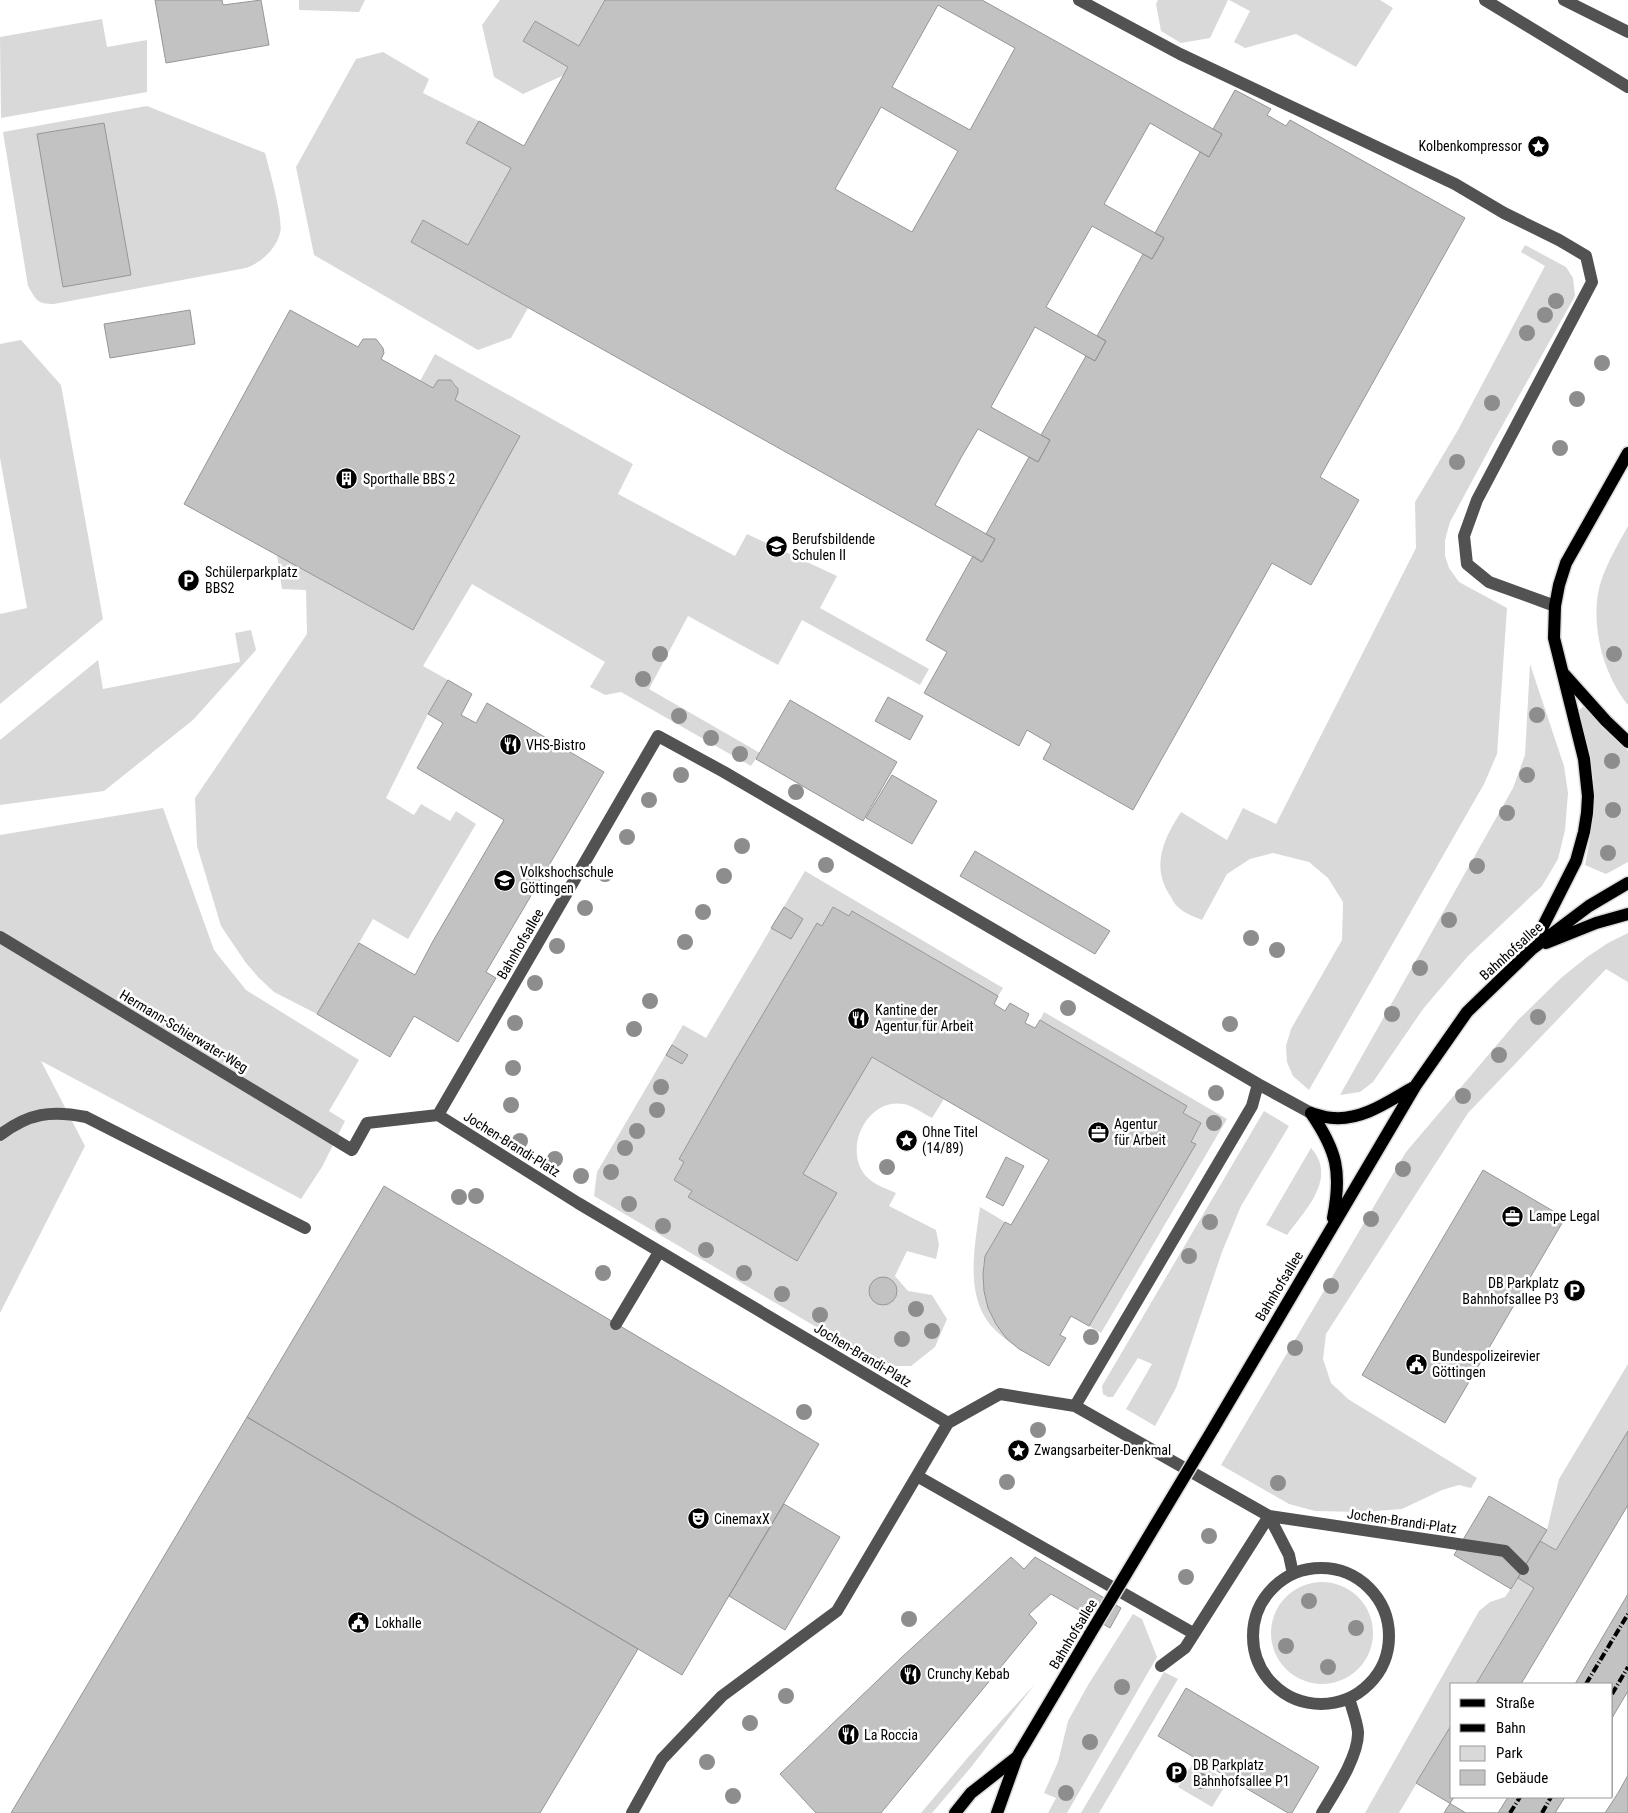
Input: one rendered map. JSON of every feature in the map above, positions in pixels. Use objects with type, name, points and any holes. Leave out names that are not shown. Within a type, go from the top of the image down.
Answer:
[{"type":"main road","points":[[1532,949],[1576,861],[1587,813],[1588,796],[1584,759],[1554,638],[1555,606],[1566,563],[1628,453]]},
{"type":"main road","points":[[1563,672],[1606,722],[1628,742]]},
{"type":"main road","name":"Bahnhofsallee","points":[[997,1813],[1017,1757],[1416,1086],[1467,1012],[1532,949],[1590,906],[1628,883]]},
{"type":"main road","points":[[1532,949],[1596,923],[1628,914]]},
{"type":"main road","points":[[1311,1112],[1332,1118],[1355,1116],[1369,1112],[1416,1086]]},
{"type":"main road","points":[[1311,1112],[1325,1133],[1336,1163],[1338,1181],[1331,1227]]},
{"type":"main road","name":"Bahnhofsallee","points":[[955,1813],[971,1793],[1017,1757]]},
{"type":"street","points":[[1079,0],[1180,54],[1455,184],[1504,213],[1559,240],[1586,256],[1592,282],[1477,500],[1464,536],[1467,564],[1489,582],[1555,606]]},
{"type":"street","points":[[1484,0],[1628,87]]},
{"type":"street","points":[[1564,0],[1628,32]]},
{"type":"street","name":"Bahnhofsallee","points":[[438,1115],[658,736],[762,794],[1258,1084]]},
{"type":"street","name":"Hermann-Schierwater-Weg","points":[[0,937],[352,1150],[367,1123],[438,1115]]},
{"type":"street","points":[[1075,1406],[1252,1106],[1258,1084],[1311,1112]]},
{"type":"street","points":[[0,1135],[19,1121],[41,1114],[64,1112],[86,1117],[305,1228]]},
{"type":"street","name":"Jochen-Brandi-Platz","points":[[438,1115],[659,1252],[948,1423],[1000,1394],[1075,1406],[1269,1516],[1505,1552],[1523,1569]]},
{"type":"street","points":[[616,1324],[659,1252]]},
{"type":"street","points":[[632,1813],[662,1759],[722,1696],[837,1611],[948,1423]]},
{"type":"street","points":[[917,1476],[1193,1633]]},
{"type":"street","points":[[1161,1666],[1184,1648],[1269,1516],[1289,1555],[1293,1574]]},
{"type":"street","points":[[1319,1568],[1332,1568],[1345,1572],[1368,1586],[1377,1596],[1383,1608],[1390,1634],[1385,1660],[1371,1682],[1349,1698],[1336,1703],[1323,1704],[1297,1700],[1274,1686],[1259,1664],[1254,1651],[1253,1638],[1257,1612],[1271,1589],[1293,1574],[1319,1568]]},
{"type":"street","points":[[1322,1813],[1344,1777],[1358,1734],[1349,1698]]},
{"type":"green space","points":[[299,0],[365,0],[359,12],[299,10]]},
{"type":"green space","points":[[500,0],[605,0],[579,46],[534,21],[523,41],[568,67],[564,75],[523,94],[494,77],[482,25]]},
{"type":"green space","points":[[1158,0],[1228,0],[1210,38],[1181,43],[1161,31],[1156,4]]},
{"type":"green space","points":[[1229,0],[1380,0],[1393,8],[1356,67],[1296,34],[1245,48],[1234,42],[1250,11]]},
{"type":"green space","points":[[102,19],[107,47],[147,40],[147,92],[1,118],[0,37]]},
{"type":"green space","points":[[383,52],[429,79],[423,93],[479,121],[466,142],[511,168],[468,245],[423,220],[411,242],[528,308],[511,338],[478,350],[314,255],[296,167],[356,59]]},
{"type":"green space","points":[[147,106],[265,153],[276,194],[281,227],[275,245],[262,259],[246,268],[54,304],[40,302],[35,298],[28,286],[3,132]]},
{"type":"green space","points":[[1525,245],[1566,267],[1573,278],[1575,296],[1450,522],[1445,540],[1445,556],[1449,568],[1459,582],[1507,608],[1497,754],[1484,784],[1309,1090],[1293,1076],[1287,1062],[1286,1046],[1291,1029],[1342,940],[1343,902],[1328,878],[1309,862],[1273,853],[1250,859],[1227,874],[1202,920],[1180,909],[1169,894],[1161,873],[1160,862],[1162,852],[1169,832],[1181,812],[1227,840],[1243,808],[1276,824],[1416,548],[1415,502],[1458,430],[1545,266],[1521,252]]},
{"type":"green space","points":[[21,340],[61,385],[103,619],[0,704],[0,614],[27,608],[0,458],[0,344]]},
{"type":"green space","points":[[435,354],[633,464],[618,494],[735,556],[747,534],[837,576],[820,608],[929,669],[920,685],[802,620],[778,665],[688,616],[649,689],[760,753],[751,766],[621,692],[605,695],[590,687],[605,662],[472,584],[423,666],[448,680],[428,714],[386,798],[414,815],[421,804],[450,821],[456,811],[476,824],[408,939],[373,919],[317,1014],[274,992],[246,963],[221,926],[197,846],[195,798],[307,634],[306,590],[282,589],[277,555],[413,629],[510,454],[520,435],[455,400],[458,389],[451,380],[438,380],[433,388],[420,381]]},
{"type":"green space","points":[[1628,526],[1628,705],[1612,680],[1606,666],[1599,637],[1597,607],[1598,593],[1603,576]]},
{"type":"green space","points":[[251,630],[256,650],[193,720],[104,791],[0,805],[0,740],[98,660],[103,689],[240,662],[235,633]]},
{"type":"green space","points":[[1530,664],[1564,766],[1568,793],[1565,830],[1558,859],[1542,886],[1468,956],[1423,1009],[1373,1082],[1360,1092],[1340,1095],[1513,788],[1525,755]]},
{"type":"green space","points":[[1587,704],[1605,728],[1628,751],[1628,862],[1606,874],[1585,865],[1594,811],[1594,784],[1590,757],[1575,713]]},
{"type":"green space","points":[[163,808],[214,950],[246,990],[359,1060],[329,1111],[345,1121],[322,1167],[301,1199],[41,1061],[85,1146],[0,1313],[0,835]]},
{"type":"green space","points":[[805,871],[1003,988],[998,996],[852,911],[849,916],[833,907],[822,926],[817,923],[679,1158],[684,1162],[674,1180],[692,1191],[688,1197],[797,1260],[837,1193],[803,1174],[872,1057],[944,1099],[932,1118],[904,1104],[890,1104],[879,1109],[869,1117],[858,1141],[857,1154],[860,1167],[868,1178],[896,1193],[889,1206],[936,1230],[939,1245],[936,1259],[907,1251],[895,1276],[908,1291],[932,1295],[947,1319],[935,1347],[911,1366],[891,1366],[869,1358],[594,1196],[597,1172],[683,1025],[706,1038]]},
{"type":"green space","points":[[1628,933],[1628,982],[1606,969],[1468,1113],[1326,1334],[1323,1359],[1331,1383],[1348,1399],[1477,1478],[1471,1488],[1459,1485],[1442,1490],[1402,1509],[1361,1512],[1315,1511],[1289,1504],[1221,1465],[1406,1152],[1518,1020],[1561,978],[1587,957]]},
{"type":"green space","points":[[1044,1012],[1227,1119],[1101,1333],[1089,1326],[1195,1144],[1191,1142],[1201,1123],[1183,1113],[1187,1106],[1040,1020]]},
{"type":"green space","points":[[1264,1111],[1289,1126],[1241,1206],[1222,1252],[1176,1388],[1155,1426],[1126,1409],[1152,1364],[1138,1358],[1113,1397],[1103,1394],[1102,1386]]},
{"type":"green space","points":[[1311,1148],[1318,1159],[1321,1171],[1320,1182],[1310,1204],[1287,1235],[1266,1225]]},
{"type":"green space","points":[[980,1207],[1005,1222],[985,1258],[983,1267],[984,1290],[989,1309],[998,1326],[1019,1349],[995,1330],[985,1317],[978,1303],[975,1288],[974,1255]]},
{"type":"green space","points":[[1628,1364],[1628,1436],[1556,1550],[1540,1541],[1547,1530],[1559,1479]]},
{"type":"green space","points":[[1518,1578],[1534,1588],[1477,1683],[1450,1683],[1450,1727],[1399,1813],[1365,1813],[1479,1611],[1490,1602],[1505,1597]]},
{"type":"green space","points":[[1322,1582],[1341,1586],[1358,1597],[1369,1614],[1373,1633],[1369,1652],[1358,1669],[1341,1680],[1322,1684],[1303,1680],[1286,1669],[1275,1652],[1271,1633],[1275,1614],[1286,1597],[1303,1586]]},
{"type":"green space","points":[[1133,1614],[1142,1619],[1157,1657],[1067,1813],[1048,1813],[1056,1798],[1044,1793],[1058,1762],[1068,1721],[1088,1685]]},
{"type":"green space","points":[[1164,1672],[1178,1679],[1099,1813],[1081,1813]]},
{"type":"green space","points":[[1035,1684],[972,1766],[932,1813],[921,1813],[970,1755]]},
{"type":"green space","points":[[1194,1761],[1228,1781],[1212,1807],[1178,1787]]},
{"type":"building","points":[[155,0],[222,0],[223,5],[261,0],[269,45],[166,63]]},
{"type":"building","points":[[605,0],[982,0],[1222,134],[1209,157],[1150,123],[1104,204],[1164,238],[1152,259],[1092,226],[1046,307],[1106,341],[1095,361],[1035,327],[991,407],[1050,440],[1038,462],[978,429],[962,456],[935,505],[995,539],[982,562],[411,242],[423,220],[468,245],[511,168],[466,143],[479,121],[524,146],[568,67],[523,41],[535,21],[579,46]],"holes":[[[938,5],[1015,48],[970,130],[892,87]],[[881,107],[958,151],[912,232],[835,189]]]},
{"type":"building","points":[[1235,90],[1271,109],[1267,115],[1286,126],[1290,120],[1465,218],[1320,477],[1359,500],[1311,585],[1272,563],[1133,810],[1043,759],[1051,744],[1027,730],[1019,746],[924,693],[947,652],[926,640],[973,556],[982,562],[995,539],[986,534],[1029,457],[1038,462],[1050,440],[1041,435],[1086,356],[1095,361],[1106,341],[1097,336],[1143,254],[1152,259],[1164,238],[1155,233],[1200,152],[1209,157],[1222,134],[1213,129]]},
{"type":"building","points":[[104,123],[131,275],[63,287],[37,134]]},
{"type":"building","points":[[190,310],[195,344],[110,358],[104,324]]},
{"type":"building","name":"Sporthalle BBS 2","points":[[290,310],[358,347],[363,339],[376,339],[383,348],[384,353],[381,359],[433,388],[438,380],[451,380],[458,389],[455,400],[520,436],[413,630],[184,504]]},
{"type":"building","name":"Volkshochschule Göttingen","points":[[448,680],[472,694],[461,715],[476,723],[487,703],[604,772],[486,972],[496,978],[458,1042],[414,1016],[390,1057],[317,1014],[359,943],[415,975],[504,820],[417,768],[443,723],[428,714]]},
{"type":"building","points":[[888,697],[923,716],[910,740],[875,721]]},
{"type":"building","points":[[790,700],[897,762],[863,821],[756,759]]},
{"type":"building","points":[[892,775],[937,801],[912,844],[866,818]]},
{"type":"building","points":[[975,851],[1110,931],[1095,954],[960,876]]},
{"type":"building","points":[[784,907],[803,919],[791,939],[771,928]]},
{"type":"building","name":"Agentur für Arbeit","points":[[833,907],[849,916],[852,911],[998,996],[994,1004],[1005,1011],[1010,1003],[1029,1014],[1025,1023],[1035,1028],[1040,1020],[1187,1106],[1183,1113],[1201,1123],[1191,1142],[1196,1144],[1089,1326],[1071,1316],[1060,1335],[1066,1338],[1049,1366],[1019,1349],[1006,1338],[988,1308],[983,1274],[985,1256],[1005,1222],[1011,1225],[1049,1160],[872,1057],[803,1174],[837,1193],[797,1261],[688,1197],[692,1191],[674,1180],[684,1162],[679,1159],[731,1068],[817,923],[822,926]]},
{"type":"building","points":[[672,1045],[688,1055],[682,1064],[666,1055]]},
{"type":"building","points":[[1006,1157],[1024,1166],[1003,1206],[986,1197]]},
{"type":"building","points":[[1483,1170],[1565,1218],[1445,1423],[1362,1375]]},
{"type":"building","points":[[384,1186],[819,1444],[682,1675],[247,1417]]},
{"type":"building","points":[[883,1277],[893,1281],[897,1291],[893,1301],[883,1305],[873,1301],[869,1291],[873,1281]]},
{"type":"building","name":"Lokhalle","points":[[247,1417],[638,1649],[540,1813],[11,1813]]},
{"type":"building","points":[[1628,1431],[1628,1813],[1466,1813],[1416,1783],[1450,1727],[1450,1798],[1613,1798],[1613,1683],[1477,1683],[1534,1588],[1518,1578],[1535,1549],[1540,1541],[1556,1550]]},
{"type":"building","points":[[1489,1496],[1547,1530],[1511,1589],[1454,1555]]},
{"type":"building","points":[[784,1504],[840,1537],[785,1630],[729,1596]]},
{"type":"building","points":[[1628,1505],[1628,1594],[1576,1683],[1522,1683]]},
{"type":"building","points":[[1011,1557],[1024,1569],[1035,1557],[1121,1608],[1110,1628],[1051,1594],[1029,1614],[1037,1623],[881,1813],[816,1813],[780,1774],[902,1657]]},
{"type":"building","points":[[1186,1688],[1319,1767],[1292,1813],[1288,1813],[1158,1736]]},
{"type":"building","points":[[1628,1691],[1628,1775],[1618,1793],[1605,1813],[1555,1813],[1564,1798],[1613,1798],[1613,1716]]},
{"type":"building","points":[[1453,1798],[1507,1798],[1498,1813],[1444,1813]]},
{"type":"railway","points":[[1587,1683],[1628,1614]]},
{"type":"railway","points":[[1613,1692],[1628,1667]]},
{"type":"railway","points":[[1510,1813],[1519,1798]]},
{"type":"railway","points":[[1542,1813],[1550,1798]]},
{"type":"place","name":"Kolbenkompressor","points":[[1538,146]]},
{"type":"place","name":"Sporthalle BBS 2","points":[[347,479]]},
{"type":"place","name":"Berufsbildende Schulen II","points":[[776,547]]},
{"type":"place","name":"Schülerparkplatz BBS2","points":[[189,580]]},
{"type":"place","name":"VHS-Bistro","points":[[510,745]]},
{"type":"place","name":"Volkshochschule Göttingen","points":[[504,880]]},
{"type":"place","name":"Kantine der Agentur für Arbeit","points":[[859,1018]]},
{"type":"place","name":"Agentur für Arbeit","points":[[1098,1132]]},
{"type":"place","name":"Ohne Titel (14/89)","points":[[906,1140]]},
{"type":"place","name":"Lampe Legal","points":[[1513,1216]]},
{"type":"place","name":"DB Parkplatz Bahnhofsallee P3","points":[[1575,1291]]},
{"type":"place","name":"Bundespolizeirevier Göttingen","points":[[1416,1364]]},
{"type":"place","name":"Zwangsarbeiter-Denkmal","points":[[1018,1450]]},
{"type":"place","name":"CinemaxX","points":[[698,1519]]},
{"type":"place","name":"Lokhalle","points":[[359,1623]]},
{"type":"place","name":"Crunchy Kebab","points":[[911,1674]]},
{"type":"place","name":"La Roccia","points":[[848,1735]]},
{"type":"place","name":"DB Parkplatz Bahnhofsallee P1","points":[[1177,1773]]}]
